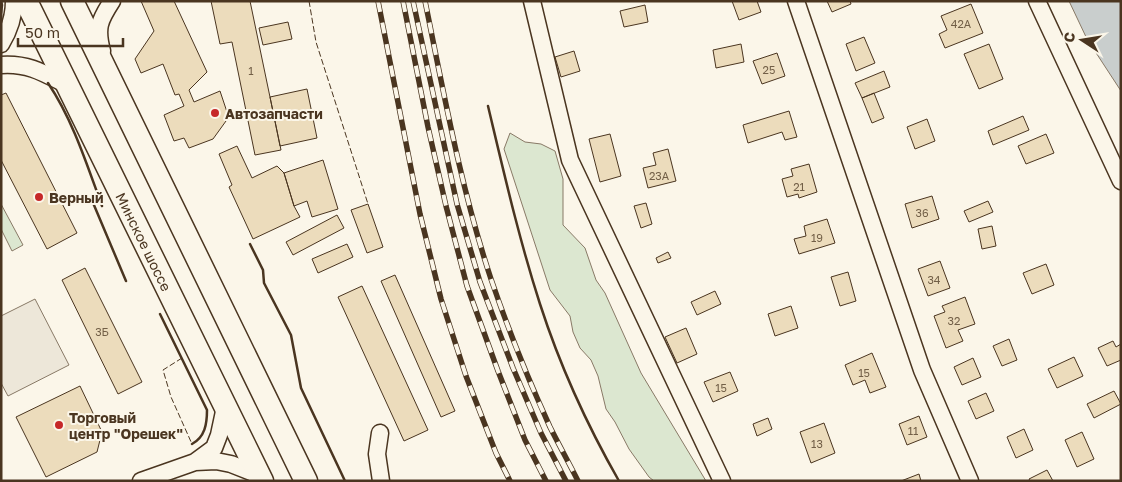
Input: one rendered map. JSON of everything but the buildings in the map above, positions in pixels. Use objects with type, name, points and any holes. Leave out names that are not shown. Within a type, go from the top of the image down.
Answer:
[{"type":"highway","name":"Минское шоссе","points":[[26,1],[260,478]]},
{"type":"highway","points":[[72,1],[306,481]]},
{"type":"street","points":[[1,44],[9,28],[14,1]]},
{"type":"street","points":[[106,68],[98,32],[102,16],[112,1]]},
{"type":"street","points":[[532,1],[570,160],[722,481]]},
{"type":"street","points":[[796,1],[922,370],[970,481]]},
{"type":"street","points":[[1037,1],[1121,181]]},
{"type":"street","points":[[1,65],[24,65],[67,85]]},
{"type":"street","points":[[195,462],[214,448],[225,407]]},
{"type":"street","points":[[380,433],[377,454],[381,481]]},
{"type":"street","points":[[141,481],[195,462],[216,461],[231,464],[260,478]]},
{"type":"green space","points":[[510,133],[525,142],[541,144],[555,151],[563,179],[563,225],[585,248],[596,280],[605,293],[641,373],[706,481],[654,481],[629,449],[606,409],[598,376],[591,360],[580,348],[573,332],[570,316],[550,290],[504,149]]},
{"type":"green space","points":[[1,204],[23,245],[12,251],[1,229]]},
{"type":"shaded area","points":[[1069,1],[1121,1],[1121,91],[1087,39]]},
{"type":"shaded area","points":[[35,299],[69,365],[8,396],[1,383],[1,316]]},
{"type":"railway","points":[[378,1],[420,214],[441,299],[466,376],[496,453],[510,481]]},
{"type":"railway","points":[[403,1],[428,127],[467,286],[525,440],[546,481]]},
{"type":"railway","points":[[413,1],[457,204],[480,282],[513,368],[541,433],[566,481]]},
{"type":"railway","points":[[425,1],[446,106],[480,245],[511,335],[534,391],[578,481]]},
{"type":"fence","points":[[309,1],[316,42],[368,204]]},
{"type":"fence","points":[[182,358],[163,370],[171,397],[192,444]]},
{"type":"wall","points":[[1,1],[1,13]]},
{"type":"wall","points":[[48,83],[72,127],[102,206]]},
{"type":"wall","points":[[488,106],[532,280],[556,350],[575,395],[619,481]]},
{"type":"wall","points":[[91,198],[126,281]]},
{"type":"wall","points":[[250,244],[263,270],[264,283],[291,335],[301,388],[345,481]]},
{"type":"wall","points":[[160,314],[207,410],[204,430],[200,438],[192,444]]},
{"type":"place","name":"Автозапчасти","points":[[215,113]]},
{"type":"place","name":"Верный","points":[[39,197]]},
{"type":"place","name":"Торговый центр \"Орешек\"","points":[[59,425]]}]
